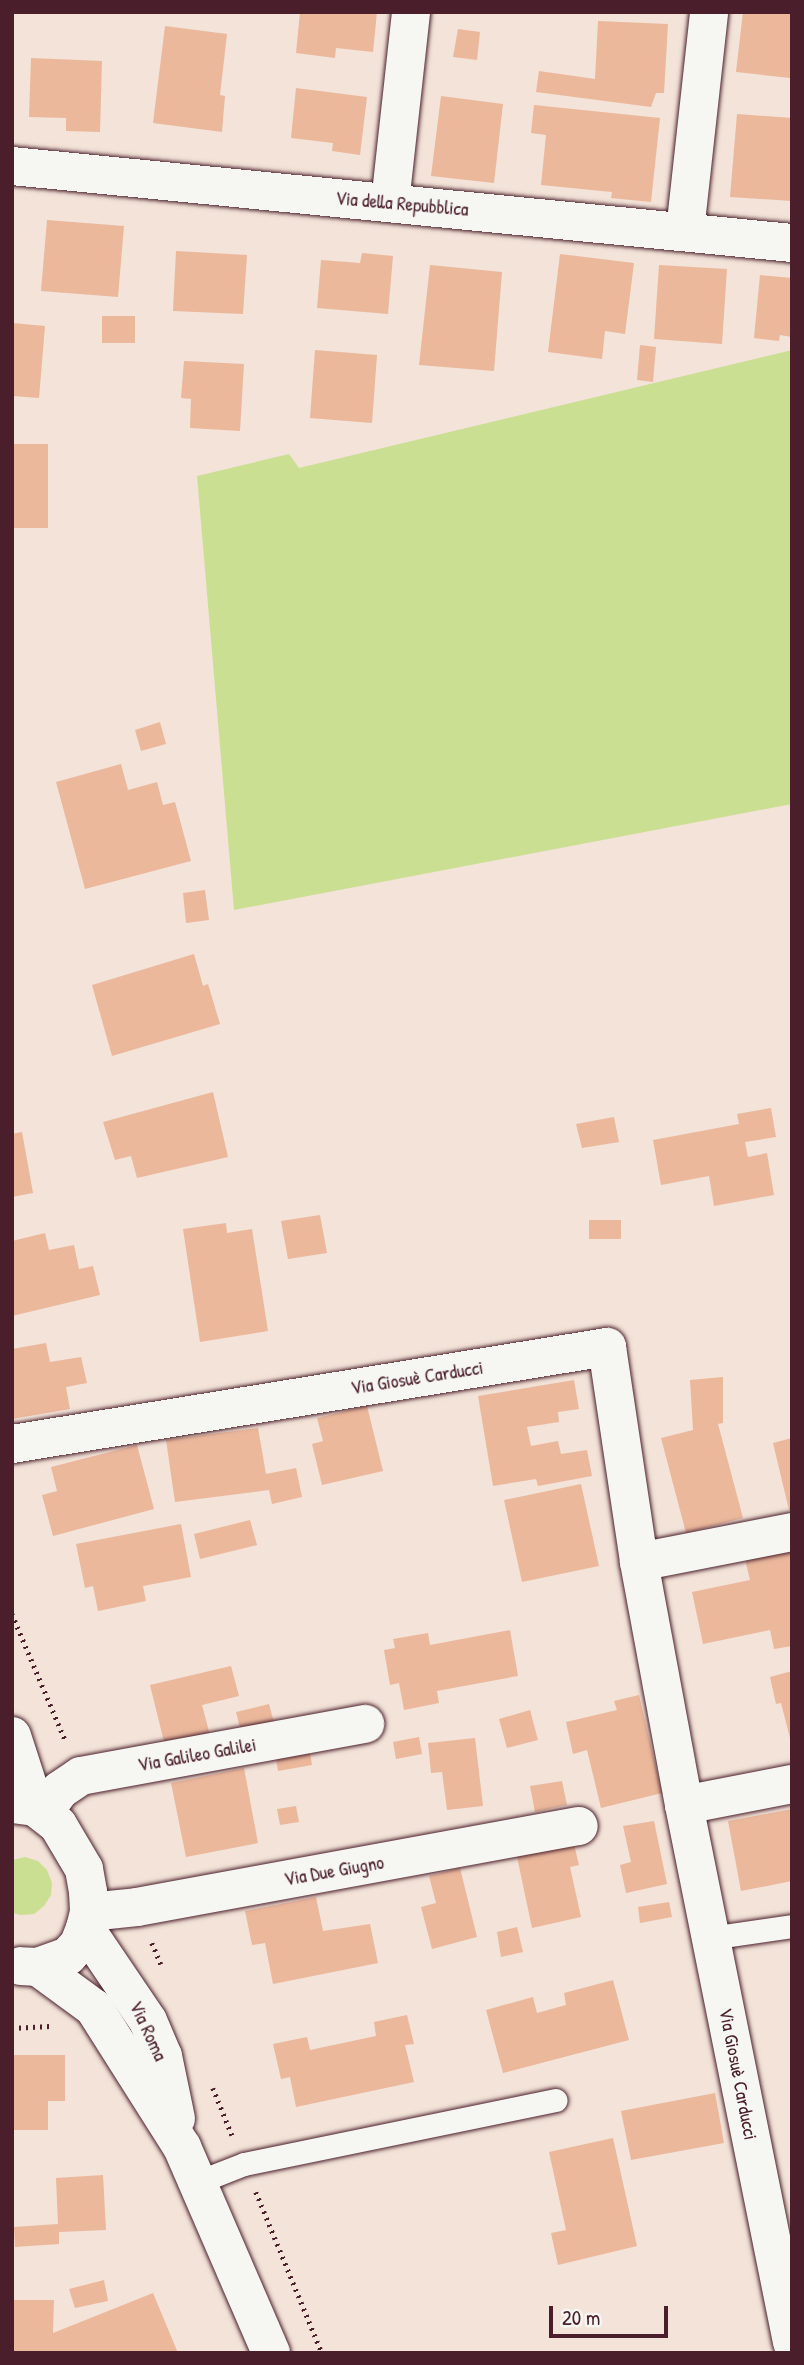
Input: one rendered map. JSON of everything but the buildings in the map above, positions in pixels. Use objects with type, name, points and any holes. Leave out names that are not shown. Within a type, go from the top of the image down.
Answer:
[{"type":"street","points":[[390,203],[411,12]]},
{"type":"street","points":[[685,231],[709,12]]},
{"type":"street","name":"Via della Repubblica","points":[[12,166],[792,243]]},
{"type":"street","name":"Via Giosuè Carducci","points":[[12,1444],[607,1347],[639,1562],[684,1805],[792,2342]]},
{"type":"street","points":[[639,1562],[792,1532]]},
{"type":"street","name":"Via Galileo Galilei","points":[[31,1808],[81,1776],[365,1724]]},
{"type":"street","name":"Via Roma","points":[[12,1737],[31,1808],[71,1843],[84,1869],[87,1920],[79,1944],[68,1956],[23,1969]]},
{"type":"street","points":[[684,1805],[792,1784]]},
{"type":"street","name":"Via Due Giugno","points":[[87,1920],[137,1907],[579,1826]]},
{"type":"street","name":"Via Roma","points":[[87,1920],[148,2021],[163,2056],[183,2147]]},
{"type":"street","name":"Via Roma","points":[[23,1969],[94,2008],[183,2147],[271,2353]]},
{"type":"lane","points":[[710,1938],[792,1926]]},
{"type":"lane","points":[[198,2182],[244,2164],[555,2100]]},
{"type":"path","points":[[12,1615],[23,1642]]},
{"type":"path","points":[[209,2079],[323,2353]]},
{"type":"green space","points":[[792,350],[792,804],[234,910],[197,476],[289,454],[299,468]]},
{"type":"green space","points":[[25,1857],[38,1861],[47,1870],[52,1883],[51,1895],[44,1906],[34,1914],[21,1915],[12,1913],[12,1860]]}]
